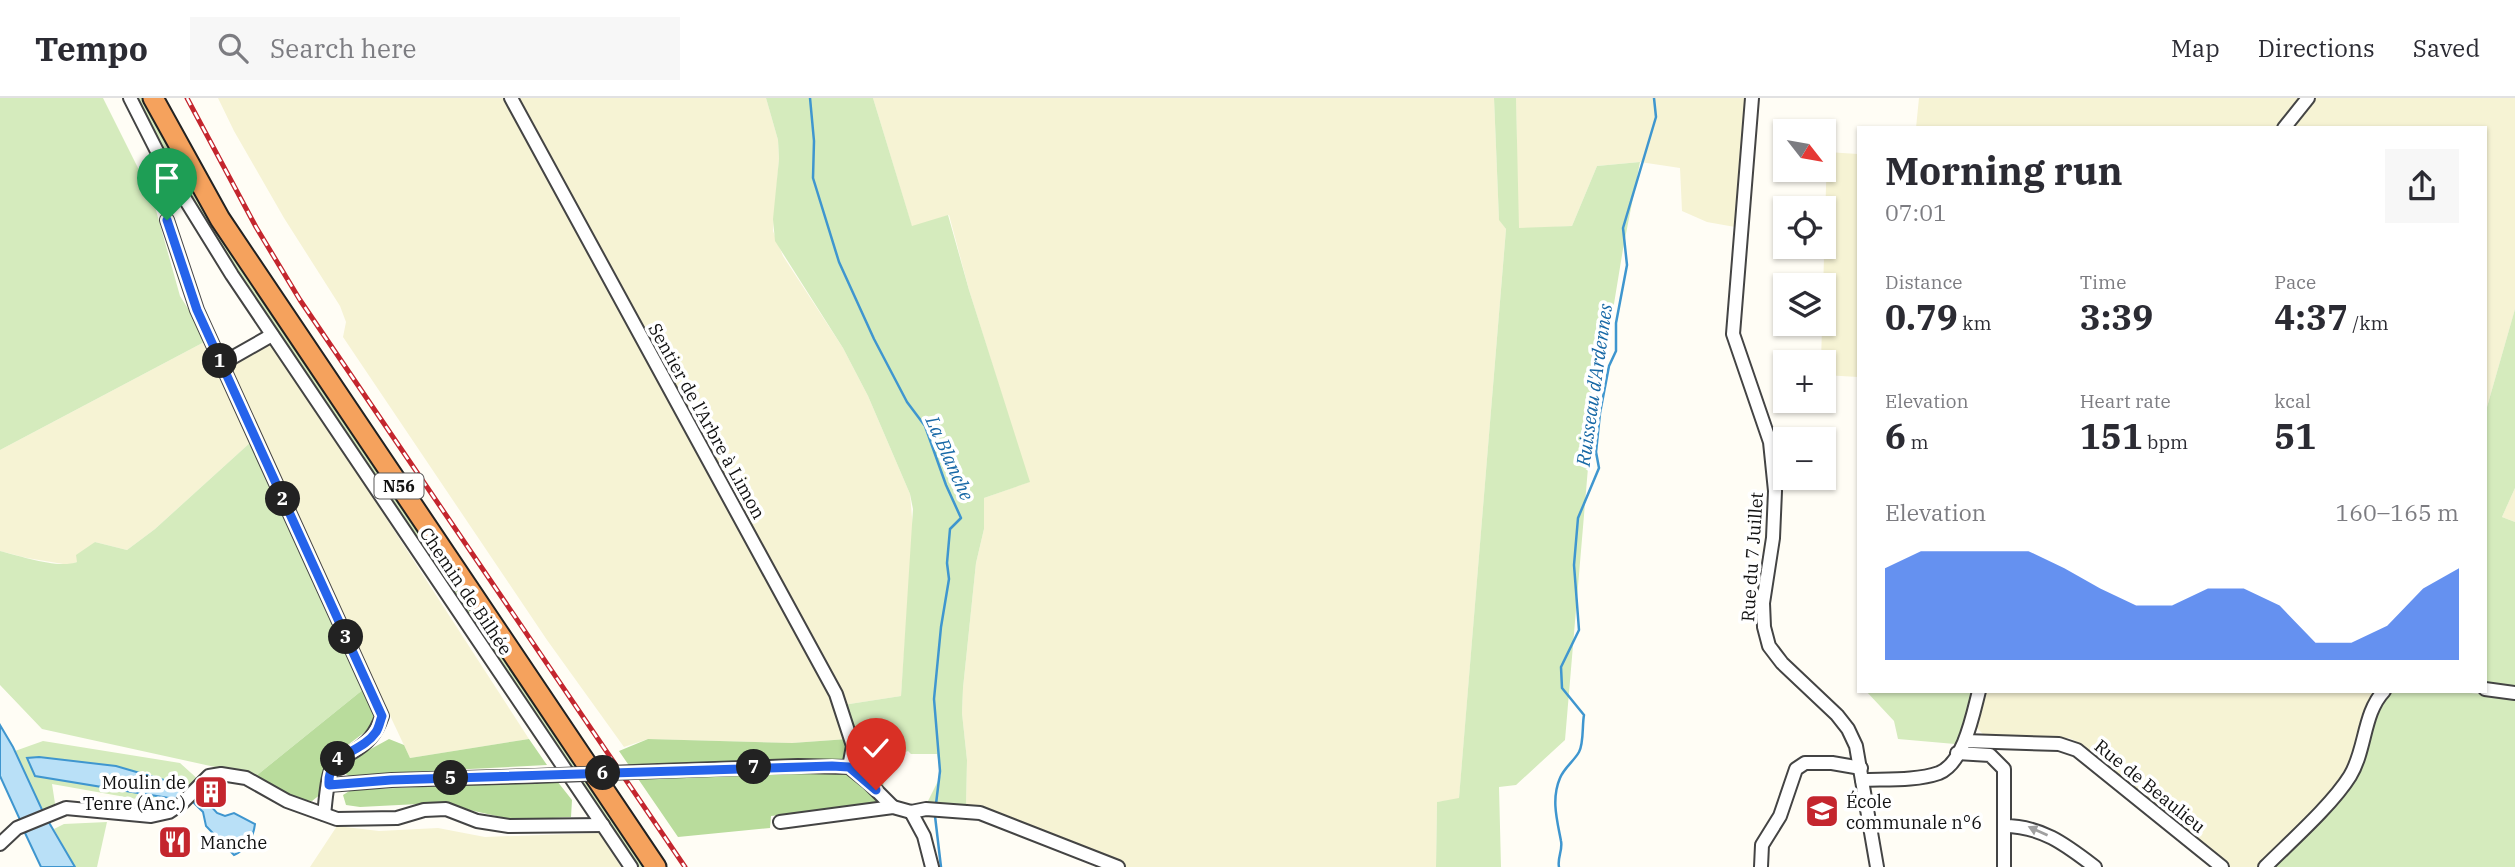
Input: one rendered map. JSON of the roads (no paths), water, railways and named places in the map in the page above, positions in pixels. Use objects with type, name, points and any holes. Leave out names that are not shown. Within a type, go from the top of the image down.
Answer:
[{"type":"highway","name":"N56","points":[[153,98],[187,163],[228,231],[656,867]]},
{"type":"street","name":"Chemin de Bilhée","points":[[130,98],[164,165],[203,230],[631,867]]},
{"type":"street","name":"Sentier de l'Arbre à Limon","points":[[511,98],[836,694],[853,746],[849,767]]},
{"type":"street","name":"Rue du 7 Juillet","points":[[1752,98],[1733,334],[1772,454],[1775,491],[1773,538],[1763,603],[1764,627],[1769,646],[1782,663],[1825,702],[1848,729],[1856,746],[1877,867]]},
{"type":"street","points":[[2286,126],[2308,98]]},
{"type":"street","points":[[167,220],[197,310],[382,716],[377,732],[361,747],[336,761],[329,774],[324,814]]},
{"type":"street","points":[[221,363],[272,335]]},
{"type":"street","points":[[2487,689],[2515,693]]},
{"type":"street","points":[[1761,867],[1762,845],[1780,816],[1796,769],[1805,763],[1832,763],[1861,774],[1940,773],[1951,765],[1965,741],[1978,693]]},
{"type":"street","points":[[2265,867],[2349,778],[2359,760],[2374,705],[2383,693]]},
{"type":"street","name":"Rue de Beaulieu","points":[[1965,741],[2059,744],[2077,750],[2222,867]]},
{"type":"street","points":[[1957,753],[1990,755],[2004,769],[2004,867]]},
{"type":"street","points":[[329,785],[391,780],[798,765],[849,767],[893,807]]},
{"type":"street","points":[[0,844],[22,826],[66,808],[151,816],[169,812],[209,776],[228,774],[247,778],[287,801],[337,820],[397,818],[424,810],[446,810],[477,821],[509,826],[603,825]]},
{"type":"street","points":[[780,822],[893,807],[911,812],[926,809],[980,813],[1118,867]]},
{"type":"street","points":[[911,812],[923,836],[932,867]]},
{"type":"street","points":[[2004,825],[2025,826],[2064,843],[2095,867]]},
{"type":"water","points":[[0,725],[44,814],[75,867],[41,867],[25,833],[29,830],[24,821],[21,822],[0,776]]},
{"type":"water","points":[[27,758],[116,766],[181,785],[191,793],[200,794],[217,813],[225,816],[234,813],[255,824],[253,834],[246,847],[234,855],[206,826],[203,812],[193,802],[35,776]]},
{"type":"waterway","name":"La Blanche","points":[[810,98],[814,141],[813,178],[839,262],[874,339],[907,402],[925,426],[961,518],[950,529],[947,563],[949,579],[934,699],[940,771],[936,804]]},
{"type":"waterway","name":"Ruisseau d'Ardennes","points":[[1559,867],[1561,844],[1556,810],[1557,786],[1562,774],[1581,748],[1584,715],[1562,688],[1561,667],[1579,630],[1574,565],[1578,518],[1599,468],[1596,452],[1600,413],[1609,366],[1616,351],[1616,323],[1627,265],[1623,228],[1656,117],[1654,98]]},
{"type":"waterway","points":[[935,816],[941,867]]},
{"type":"railway","points":[[187,98],[256,227],[300,300],[685,867]]},
{"type":"place","name":"Moulin de Tenre (Anc.)","points":[[211,792]]},
{"type":"place","name":"École communale n°6","points":[[1822,811]]},
{"type":"place","name":"Manche","points":[[175,842]]}]
